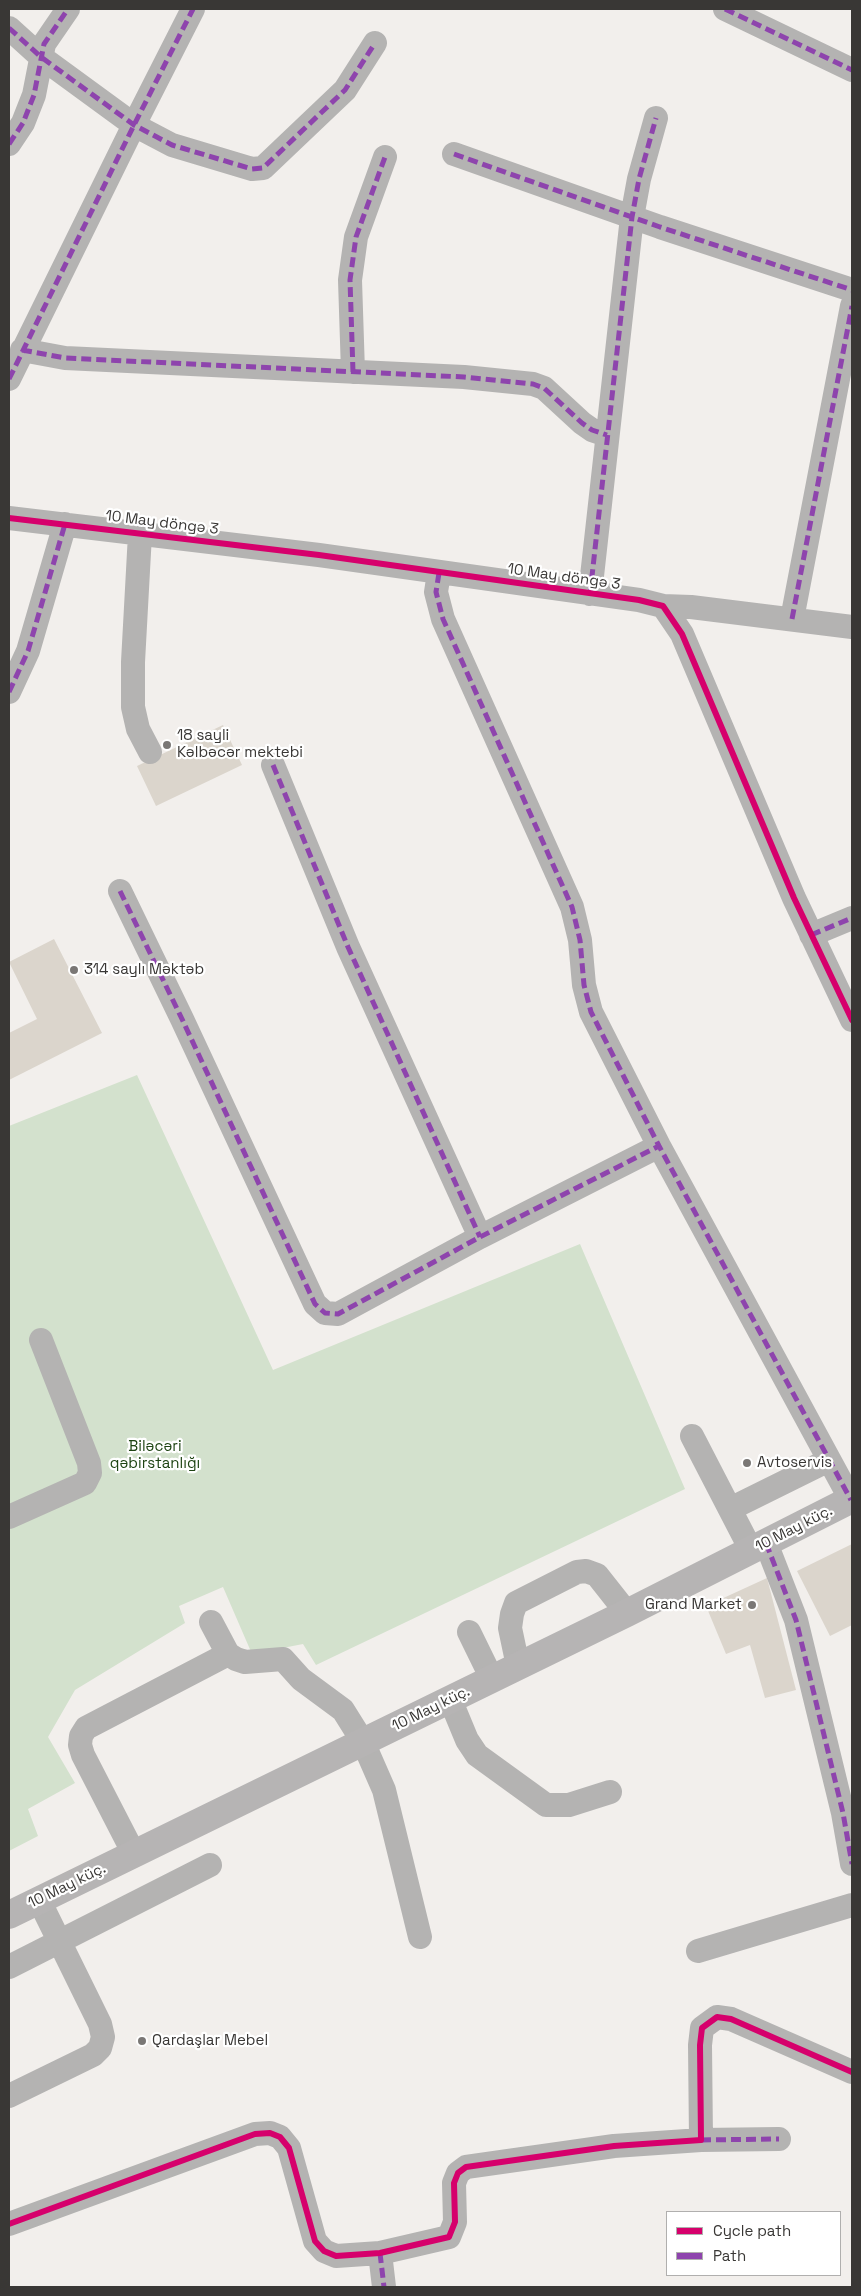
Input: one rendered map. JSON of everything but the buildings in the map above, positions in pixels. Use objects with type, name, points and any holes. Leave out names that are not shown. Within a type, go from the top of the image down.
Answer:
[{"type":"main road","name":"10 May küç.","points":[[18,1906],[134,1854],[627,1613],[851,1500]]},
{"type":"street","points":[[9,144],[23,123],[34,96],[44,44],[68,9]]},
{"type":"street","points":[[9,379],[134,124],[193,9]]},
{"type":"street","points":[[725,9],[852,70]]},
{"type":"street","points":[[9,28],[41,57],[134,124],[154,136],[192,152],[252,169],[263,168],[346,90],[375,43]]},
{"type":"street","points":[[590,594],[632,217],[639,180],[656,118]]},
{"type":"street","points":[[454,154],[632,217],[852,290]]},
{"type":"street","points":[[353,372],[350,280],[356,237],[385,157]]},
{"type":"street","points":[[792,619],[852,306]]},
{"type":"street","points":[[22,350],[65,358],[464,377],[533,384],[544,388],[592,430],[607,435]]},
{"type":"street","name":"10 May döngə 3","points":[[9,518],[319,555],[640,600],[663,606],[691,607],[852,627]]},
{"type":"street","points":[[9,692],[28,651],[65,524]]},
{"type":"street","points":[[140,534],[133,662],[133,707],[138,729],[150,752]]},
{"type":"street","points":[[439,573],[436,592],[443,619],[572,907],[580,940],[584,985],[591,1012],[660,1146],[851,1500]]},
{"type":"street","points":[[663,606],[682,634],[811,935],[852,1020]]},
{"type":"street","points":[[273,765],[348,948],[480,1237]]},
{"type":"street","points":[[120,891],[315,1304],[326,1313],[338,1314],[480,1237],[660,1146]]},
{"type":"street","points":[[811,935],[852,918]]},
{"type":"street","points":[[9,1518],[84,1483],[90,1473],[89,1463],[41,1340]]},
{"type":"street","points":[[692,1436],[730,1509],[759,1547],[796,1620],[848,1812],[852,1864]]},
{"type":"street","points":[[730,1509],[829,1460]]},
{"type":"street","points":[[518,1666],[510,1628],[516,1603],[577,1572],[586,1571],[596,1575],[627,1613]]},
{"type":"street","points":[[211,1622],[228,1654],[245,1662],[283,1659],[301,1679],[343,1710],[363,1742],[384,1790],[420,1937]]},
{"type":"street","points":[[469,1632],[492,1679]]},
{"type":"street","points":[[134,1854],[83,1755],[80,1745],[81,1736],[86,1728],[228,1654]]},
{"type":"street","points":[[450,1699],[467,1740],[477,1755],[546,1805],[569,1805],[610,1792]]},
{"type":"street","points":[[9,1967],[210,1865]]},
{"type":"street","points":[[698,1951],[852,1905]]},
{"type":"street","points":[[9,2096],[93,2055],[100,2048],[103,2037],[100,2024],[59,1942],[18,1906]]},
{"type":"street","points":[[701,2140],[700,2044],[702,2028],[717,2017],[731,2019],[852,2072]]},
{"type":"street","points":[[9,2224],[255,2134],[270,2133],[280,2137],[289,2148],[315,2242],[324,2252],[336,2256],[380,2253],[449,2237],[456,2222],[454,2183],[458,2173],[466,2167],[614,2146],[701,2140],[779,2139]]},
{"type":"street","points":[[380,2253],[384,2287]]},
{"type":"green space","name":"Biləcəri qəbirstanlığı","points":[[137,1075],[273,1370],[580,1244],[685,1489],[316,1665],[303,1644],[252,1654],[223,1587],[179,1606],[185,1623],[75,1690],[48,1737],[75,1783],[28,1809],[38,1836],[9,1851],[9,1126]]},
{"type":"marked path","points":[[9,144],[23,123],[34,95],[44,44],[68,9]]},
{"type":"marked path","points":[[9,379],[193,9]]},
{"type":"marked path","points":[[725,9],[852,70]]},
{"type":"marked path","points":[[9,28],[41,57],[134,125],[172,145],[252,169],[263,168],[345,90],[375,43]]},
{"type":"marked path","points":[[590,594],[632,217],[639,179],[656,118]]},
{"type":"marked path","points":[[454,154],[660,227],[852,290]]},
{"type":"marked path","points":[[353,372],[350,280],[356,237],[385,157]]},
{"type":"marked path","points":[[792,619],[852,306]]},
{"type":"marked path","points":[[22,350],[65,358],[464,377],[533,384],[544,388],[592,430],[607,435]]},
{"type":"marked path","points":[[9,692],[28,651],[65,524]]},
{"type":"marked path","points":[[439,573],[436,592],[443,619],[572,907],[580,940],[584,985],[591,1012],[659,1146],[851,1500]]},
{"type":"marked path","points":[[273,765],[348,947],[480,1237]]},
{"type":"marked path","points":[[120,891],[315,1304],[325,1313],[338,1314],[480,1237],[659,1146]]},
{"type":"marked path","points":[[811,935],[852,918]]},
{"type":"marked path","points":[[766,1543],[796,1620],[843,1813],[852,1864]]},
{"type":"marked path","points":[[701,2140],[779,2139]]},
{"type":"marked path","points":[[380,2253],[384,2287]]},
{"type":"cycle path","points":[[9,518],[319,555],[639,600],[663,606],[682,634],[794,898],[852,1020]]},
{"type":"cycle path","points":[[9,2224],[255,2134],[270,2133],[280,2137],[289,2148],[315,2241],[324,2251],[336,2256],[380,2253],[449,2237],[455,2222],[454,2183],[458,2173],[466,2167],[614,2146],[701,2140],[700,2045],[702,2028],[717,2017],[731,2019],[852,2072]]},
{"type":"place","name":"18 sayli Kəlbəcər mektebi","points":[[167,745]]},
{"type":"place","name":"314 saylı Məktəb","points":[[74,970]]},
{"type":"place","name":"Avtoservis","points":[[747,1463]]},
{"type":"place","name":"Grand Market","points":[[752,1605]]},
{"type":"place","name":"Qardaşlar Mebel","points":[[142,2041]]}]
